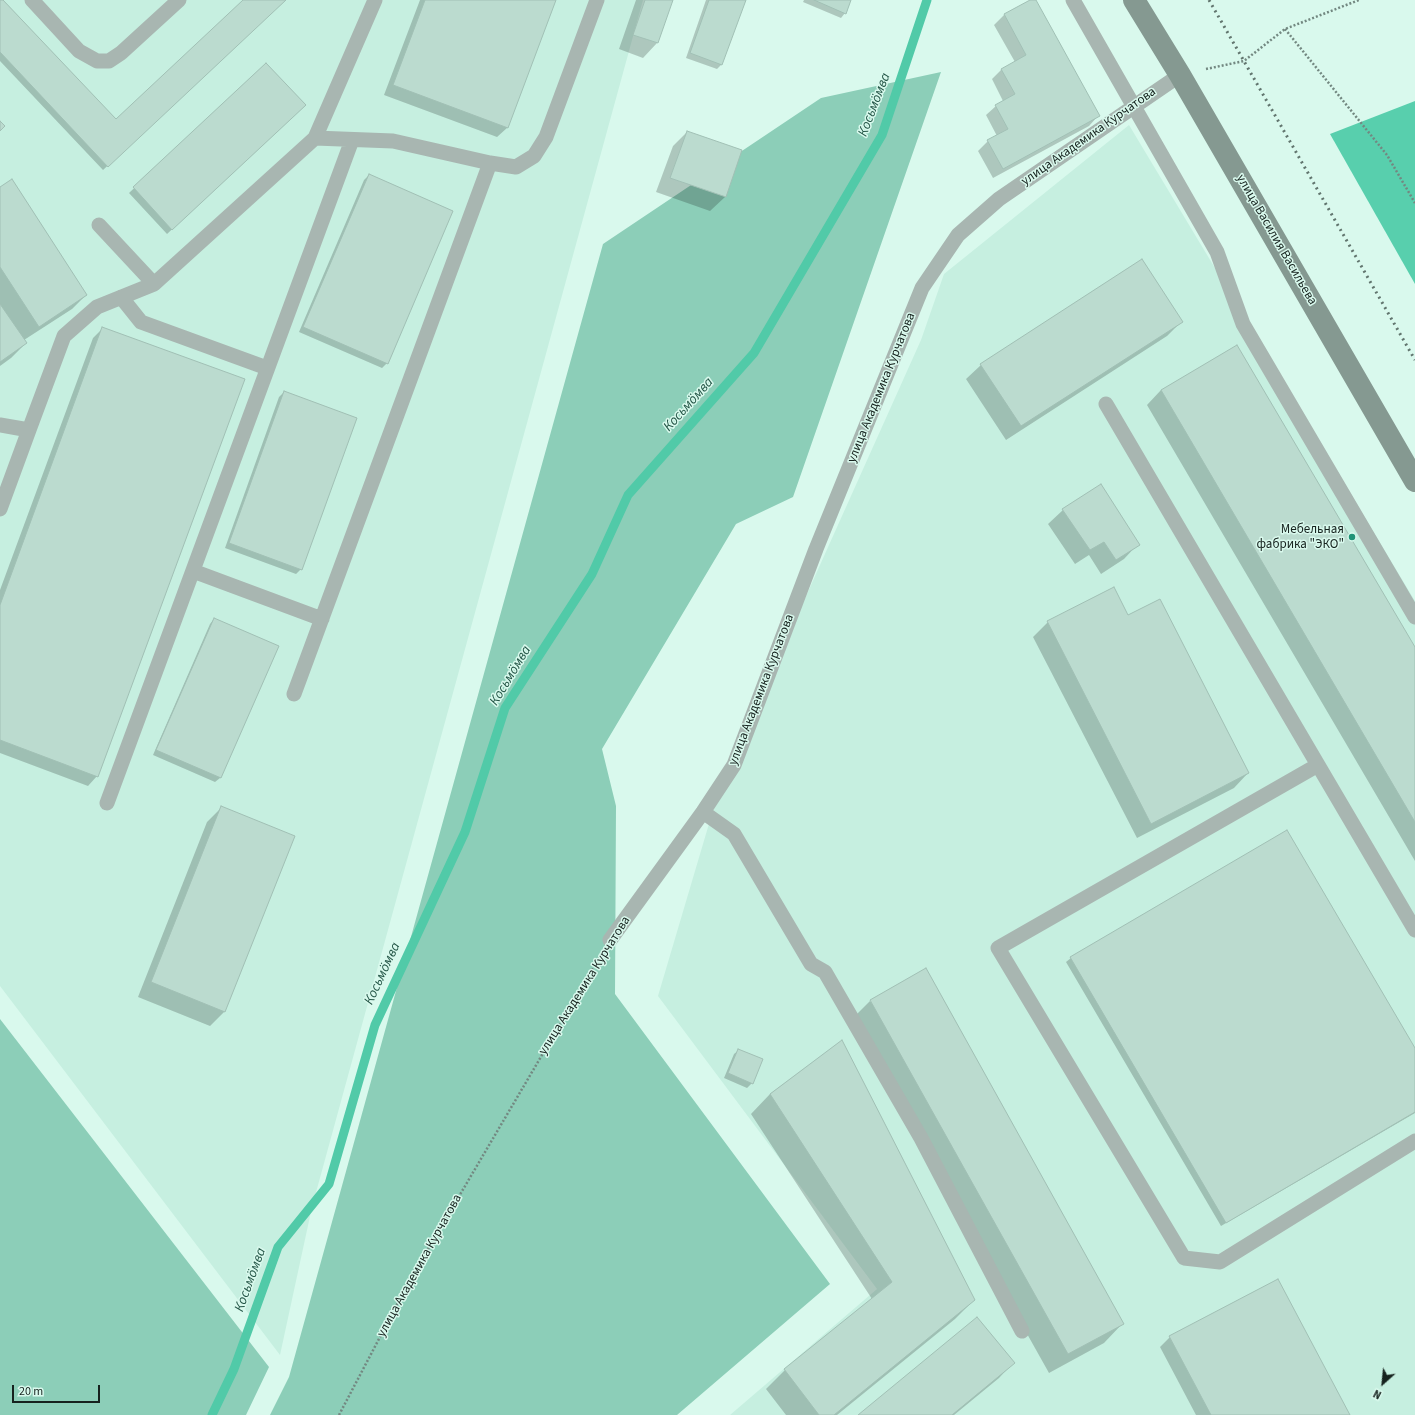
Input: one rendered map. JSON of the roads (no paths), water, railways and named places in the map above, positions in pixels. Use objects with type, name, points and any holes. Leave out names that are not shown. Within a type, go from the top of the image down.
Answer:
[{"type":"main road","name":"улица Василия Васильева","points":[[1134,0],[1180,75],[1415,481]]},
{"type":"lane","points":[[32,0],[79,51],[97,61],[109,61],[121,53],[179,0]]},
{"type":"lane","points":[[0,509],[64,336],[97,308],[154,284],[315,138],[375,0]]},
{"type":"lane","points":[[315,138],[393,141],[490,163],[516,167],[534,156],[546,137],[597,0]]},
{"type":"lane","points":[[1073,0],[1217,252],[1243,324],[1415,617]]},
{"type":"lane","name":"улица Академика Курчатова","points":[[610,940],[703,812],[734,766],[816,549],[922,288],[958,235],[999,199],[1180,75]]},
{"type":"lane","points":[[107,803],[352,140]]},
{"type":"lane","points":[[294,694],[490,163]]},
{"type":"lane","points":[[99,225],[154,284]]},
{"type":"lane","points":[[122,297],[141,322],[267,368]]},
{"type":"lane","points":[[1106,404],[1415,930]]},
{"type":"lane","points":[[0,425],[29,430]]},
{"type":"lane","points":[[193,571],[322,619]]},
{"type":"lane","points":[[1318,765],[998,948],[1184,1258],[1220,1262],[1415,1141]]},
{"type":"lane","points":[[703,812],[734,834],[811,964],[825,972],[921,1138],[1022,1331]]},
{"type":"waterway","name":"Косьмӧмва","points":[[212,1415],[234,1369],[278,1247],[329,1184],[375,1025],[465,832],[505,708],[592,574],[628,495],[754,353],[882,135],[927,0]]},
{"type":"railway","points":[[1209,0],[1415,360]]},
{"type":"place","name":"Мебельная фабрика \"ЭКО\"","points":[[1352,537]]}]
